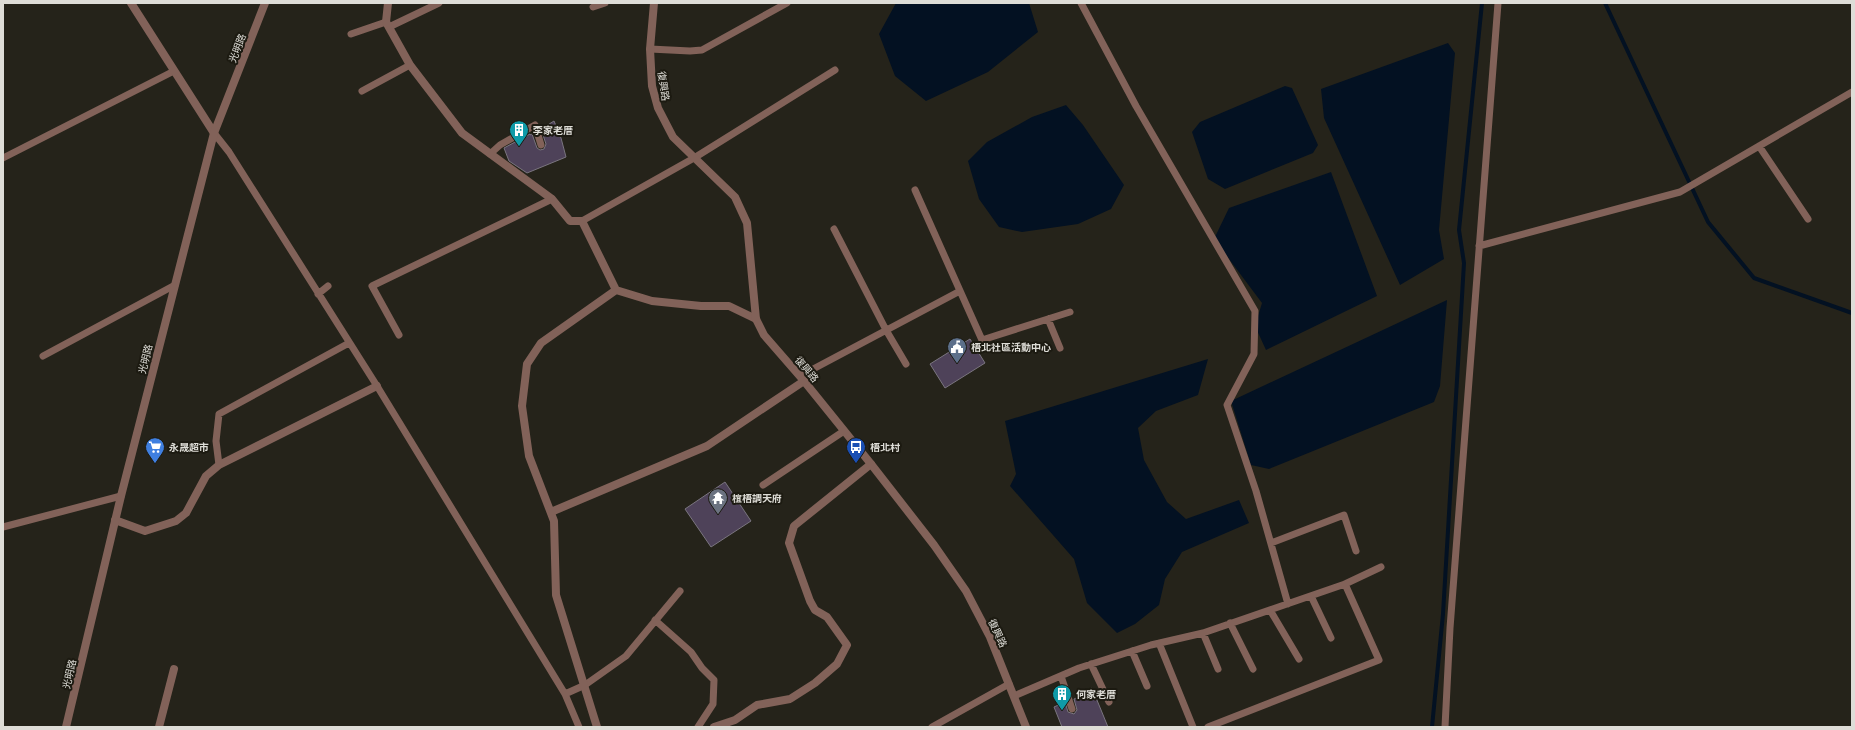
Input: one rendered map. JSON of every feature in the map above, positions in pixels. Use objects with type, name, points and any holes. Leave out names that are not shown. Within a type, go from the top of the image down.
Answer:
[{"type":"street","points":[[131,3],[214,133]]},
{"type":"street","points":[[388,3],[388,24],[410,65],[462,133],[552,199],[570,221],[582,221],[616,290],[652,301],[701,306],[729,306],[756,319]]},
{"type":"street","name":"復興路","points":[[654,3],[650,49],[652,86],[658,108],[673,137],[735,198],[747,223],[756,319],[764,335],[802,378],[871,464],[934,545],[966,591],[990,637],[1026,727]]},
{"type":"street","name":"光明路","points":[[66,727],[115,520],[214,133],[263,4]]},
{"type":"street","points":[[597,727],[556,595],[554,521],[528,456],[522,406],[527,364],[541,343],[616,290]]},
{"type":"street","points":[[551,512],[707,446],[802,378]]},
{"type":"street","points":[[115,520],[145,531],[176,521],[186,513],[206,476],[219,465],[377,386]]},
{"type":"street","points":[[714,727],[735,720],[757,705],[790,699],[814,683],[837,664],[847,645],[827,617],[815,610],[810,601],[789,543],[794,526],[871,464]]},
{"type":"street","points":[[159,727],[174,669]]},
{"type":"lane","points":[[351,34],[388,24],[439,3]]},
{"type":"lane","points":[[594,7],[605,3]]},
{"type":"lane","points":[[650,49],[690,51],[702,50],[787,3]]},
{"type":"lane","points":[[1081,3],[1136,106],[1255,311],[1254,354],[1227,405],[1256,491],[1288,604]]},
{"type":"lane","points":[[1445,727],[1450,628],[1498,3]]},
{"type":"lane","points":[[362,91],[410,65]]},
{"type":"lane","points":[[582,221],[694,158],[835,70]]},
{"type":"lane","points":[[3,158],[174,71]]},
{"type":"lane","points":[[1479,246],[1680,192],[1852,92]]},
{"type":"lane","points":[[490,154],[500,145],[535,126],[541,145]]},
{"type":"lane","points":[[214,133],[229,152],[377,386],[565,694],[579,727]]},
{"type":"lane","points":[[1759,146],[1808,219]]},
{"type":"lane","points":[[915,190],[982,340],[1070,312]]},
{"type":"lane","points":[[399,335],[372,286],[552,199]]},
{"type":"lane","points":[[834,229],[886,330],[906,364]]},
{"type":"lane","points":[[43,356],[175,284]]},
{"type":"lane","points":[[318,294],[328,286]]},
{"type":"lane","points":[[802,378],[960,290]]},
{"type":"lane","points":[[1048,319],[1060,348]]},
{"type":"lane","points":[[219,465],[216,441],[219,414],[349,343]]},
{"type":"lane","points":[[763,485],[844,431]]},
{"type":"lane","points":[[3,527],[121,496]]},
{"type":"lane","points":[[1271,543],[1344,514],[1356,551]]},
{"type":"lane","points":[[1014,696],[1091,664],[1159,643],[1203,633],[1345,584],[1381,567]]},
{"type":"lane","points":[[1208,727],[1379,660],[1345,584]]},
{"type":"lane","points":[[565,694],[585,685],[626,656],[680,591]]},
{"type":"lane","points":[[1311,596],[1331,638]]},
{"type":"lane","points":[[1270,610],[1299,659]]},
{"type":"lane","points":[[655,620],[691,652],[702,668],[714,680],[713,704],[698,727]]},
{"type":"lane","points":[[1230,623],[1253,669]]},
{"type":"lane","points":[[1203,633],[1218,669]]},
{"type":"lane","points":[[1159,643],[1193,727]]},
{"type":"lane","points":[[1132,651],[1148,686]]},
{"type":"lane","points":[[1091,664],[1109,702]]},
{"type":"lane","points":[[1060,676],[1072,708]]},
{"type":"lane","points":[[932,727],[1009,684]]},
{"type":"water","points":[[896,3],[1029,3],[1038,32],[988,72],[926,101],[895,76],[879,34]]},
{"type":"water","points":[[1448,43],[1455,53],[1439,230],[1444,259],[1400,285],[1324,118],[1321,89]]},
{"type":"water","points":[[1285,86],[1292,88],[1318,145],[1313,153],[1225,189],[1208,179],[1192,132],[1200,122]]},
{"type":"water","points":[[1066,105],[1083,125],[1124,185],[1111,209],[1078,224],[1022,232],[999,227],[979,199],[968,161],[987,142],[1032,117]]},
{"type":"water","points":[[1331,172],[1377,296],[1266,350],[1255,326],[1262,303],[1214,239],[1229,208]]},
{"type":"water","points":[[1447,300],[1440,386],[1434,402],[1269,469],[1251,465],[1231,401]]},
{"type":"water","points":[[1208,359],[1198,395],[1156,411],[1138,428],[1144,460],[1167,502],[1186,519],[1239,500],[1249,523],[1182,552],[1165,579],[1159,605],[1135,624],[1117,633],[1087,603],[1074,559],[1010,486],[1016,474],[1005,421]]},
{"type":"building","name":"李家老厝","points":[[554,121],[561,138],[566,157],[527,173],[509,161],[504,148],[530,134],[532,134],[537,148],[540,150],[544,149],[546,144],[541,129]]},
{"type":"building","name":"梧北社區活動中心","points":[[970,339],[985,363],[945,388],[930,364]]},
{"type":"building","name":"椬梧調天府","points":[[725,482],[751,521],[711,547],[685,509]]},
{"type":"building","name":"何家老厝","points":[[1092,688],[1108,727],[1062,727],[1054,707],[1065,702],[1068,712],[1074,714],[1077,710],[1074,699],[1083,695],[1082,693]]},
{"type":"waterway","points":[[1432,727],[1443,614],[1464,263],[1459,230],[1482,3]]},
{"type":"waterway","points":[[1605,3],[1708,222],[1754,278],[1852,313]]},
{"type":"place","name":"李家老厝","points":[[519,147]]},
{"type":"place","name":"梧北社區活動中心","points":[[957,364]]},
{"type":"place","name":"永晟超市","points":[[155,464]]},
{"type":"place","name":"梧北村","points":[[856,464]]},
{"type":"place","name":"椬梧調天府","points":[[718,515]]},
{"type":"place","name":"何家老厝","points":[[1062,711]]}]
